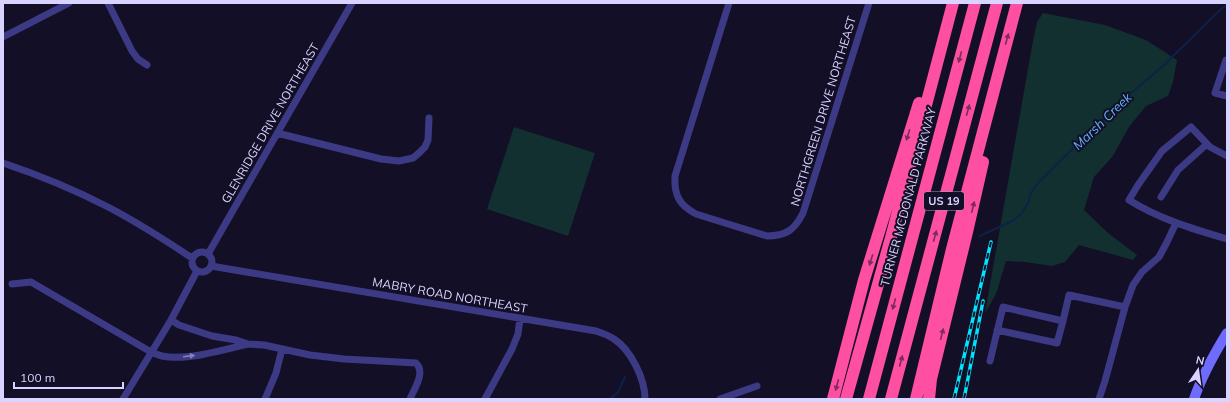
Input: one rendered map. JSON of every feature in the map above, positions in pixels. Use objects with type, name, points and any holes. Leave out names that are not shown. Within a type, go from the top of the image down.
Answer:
[{"type":"highway","points":[[846,399],[892,234],[953,3]]},
{"type":"highway","name":"TURNER MCDONALD PARKWAY","points":[[869,399],[975,3]]},
{"type":"highway","name":"US 19","points":[[891,399],[997,3]]},
{"type":"highway","points":[[916,399],[952,249],[1017,3]]},
{"type":"highway","points":[[833,399],[864,280],[937,47],[949,19]]},
{"type":"highway","points":[[928,399],[931,379],[967,232],[991,124],[994,108],[994,89]]},
{"type":"street","points":[[3,38],[69,3]]},
{"type":"street","points":[[108,3],[132,51],[138,59],[147,65]]},
{"type":"street","name":"GLENRIDGE DRIVE NORTHEAST","points":[[208,254],[352,3]]},
{"type":"street","name":"NORTHGREEN DRIVE NORTHEAST","points":[[729,3],[675,176],[676,194],[681,203],[687,209],[696,214],[768,236],[776,236],[792,229],[798,223],[803,213],[869,3]]},
{"type":"street","points":[[1227,60],[1215,92],[1227,96]]},
{"type":"street","points":[[277,133],[381,159],[400,161],[413,158],[425,147],[428,140],[429,118]]},
{"type":"street","points":[[1227,156],[1210,147],[1191,127],[1162,151],[1129,200],[1149,212],[1176,223],[1227,239]]},
{"type":"street","points":[[1161,197],[1178,170],[1207,144]]},
{"type":"street","points":[[3,163],[52,182],[108,207],[140,225],[192,258]]},
{"type":"street","points":[[1099,399],[1125,307],[1133,285],[1142,272],[1158,257],[1176,223]]},
{"type":"street","points":[[199,252],[205,252],[212,259],[211,266],[204,272],[198,271],[193,267],[192,258],[199,252]]},
{"type":"street","name":"MABRY ROAD NORTHEAST","points":[[211,266],[596,331],[614,339],[626,351],[640,375],[645,391],[645,399]]},
{"type":"street","points":[[123,399],[198,271]]},
{"type":"street","points":[[12,284],[31,282],[150,352],[162,356],[188,356],[248,344]]},
{"type":"street","points":[[998,330],[1057,343],[1069,295],[1125,307]]},
{"type":"street","points":[[990,361],[1002,307],[1063,321]]},
{"type":"street","points":[[485,399],[512,349],[518,334],[520,318]]},
{"type":"street","points":[[170,320],[179,325],[212,336],[236,340],[248,344],[344,359],[412,362],[418,365],[420,375],[410,399]]},
{"type":"street","points":[[1194,399],[1213,356],[1227,333]]},
{"type":"street","points":[[265,399],[276,373],[282,349]]},
{"type":"street","points":[[720,399],[757,386]]},
{"type":"green space","points":[[1043,13],[1105,25],[1146,40],[1177,60],[1173,82],[1168,96],[1146,106],[1129,127],[1113,156],[1094,177],[1084,210],[1108,233],[1137,255],[1133,260],[1079,245],[1065,262],[1052,266],[1006,261],[996,294],[985,313],[1032,46],[1037,22]]},
{"type":"green space","points":[[514,127],[595,153],[568,236],[487,209]]},
{"type":"waterway","name":"Marsh Creek","points":[[980,236],[1014,220],[1022,213],[1037,184],[1118,104],[1163,66],[1227,5]]},
{"type":"waterway","name":"Marsh Creek","points":[[610,399],[618,392],[625,377]]},
{"type":"railway","points":[[954,399],[991,242]]},
{"type":"railway","points":[[964,399],[983,301]]}]
